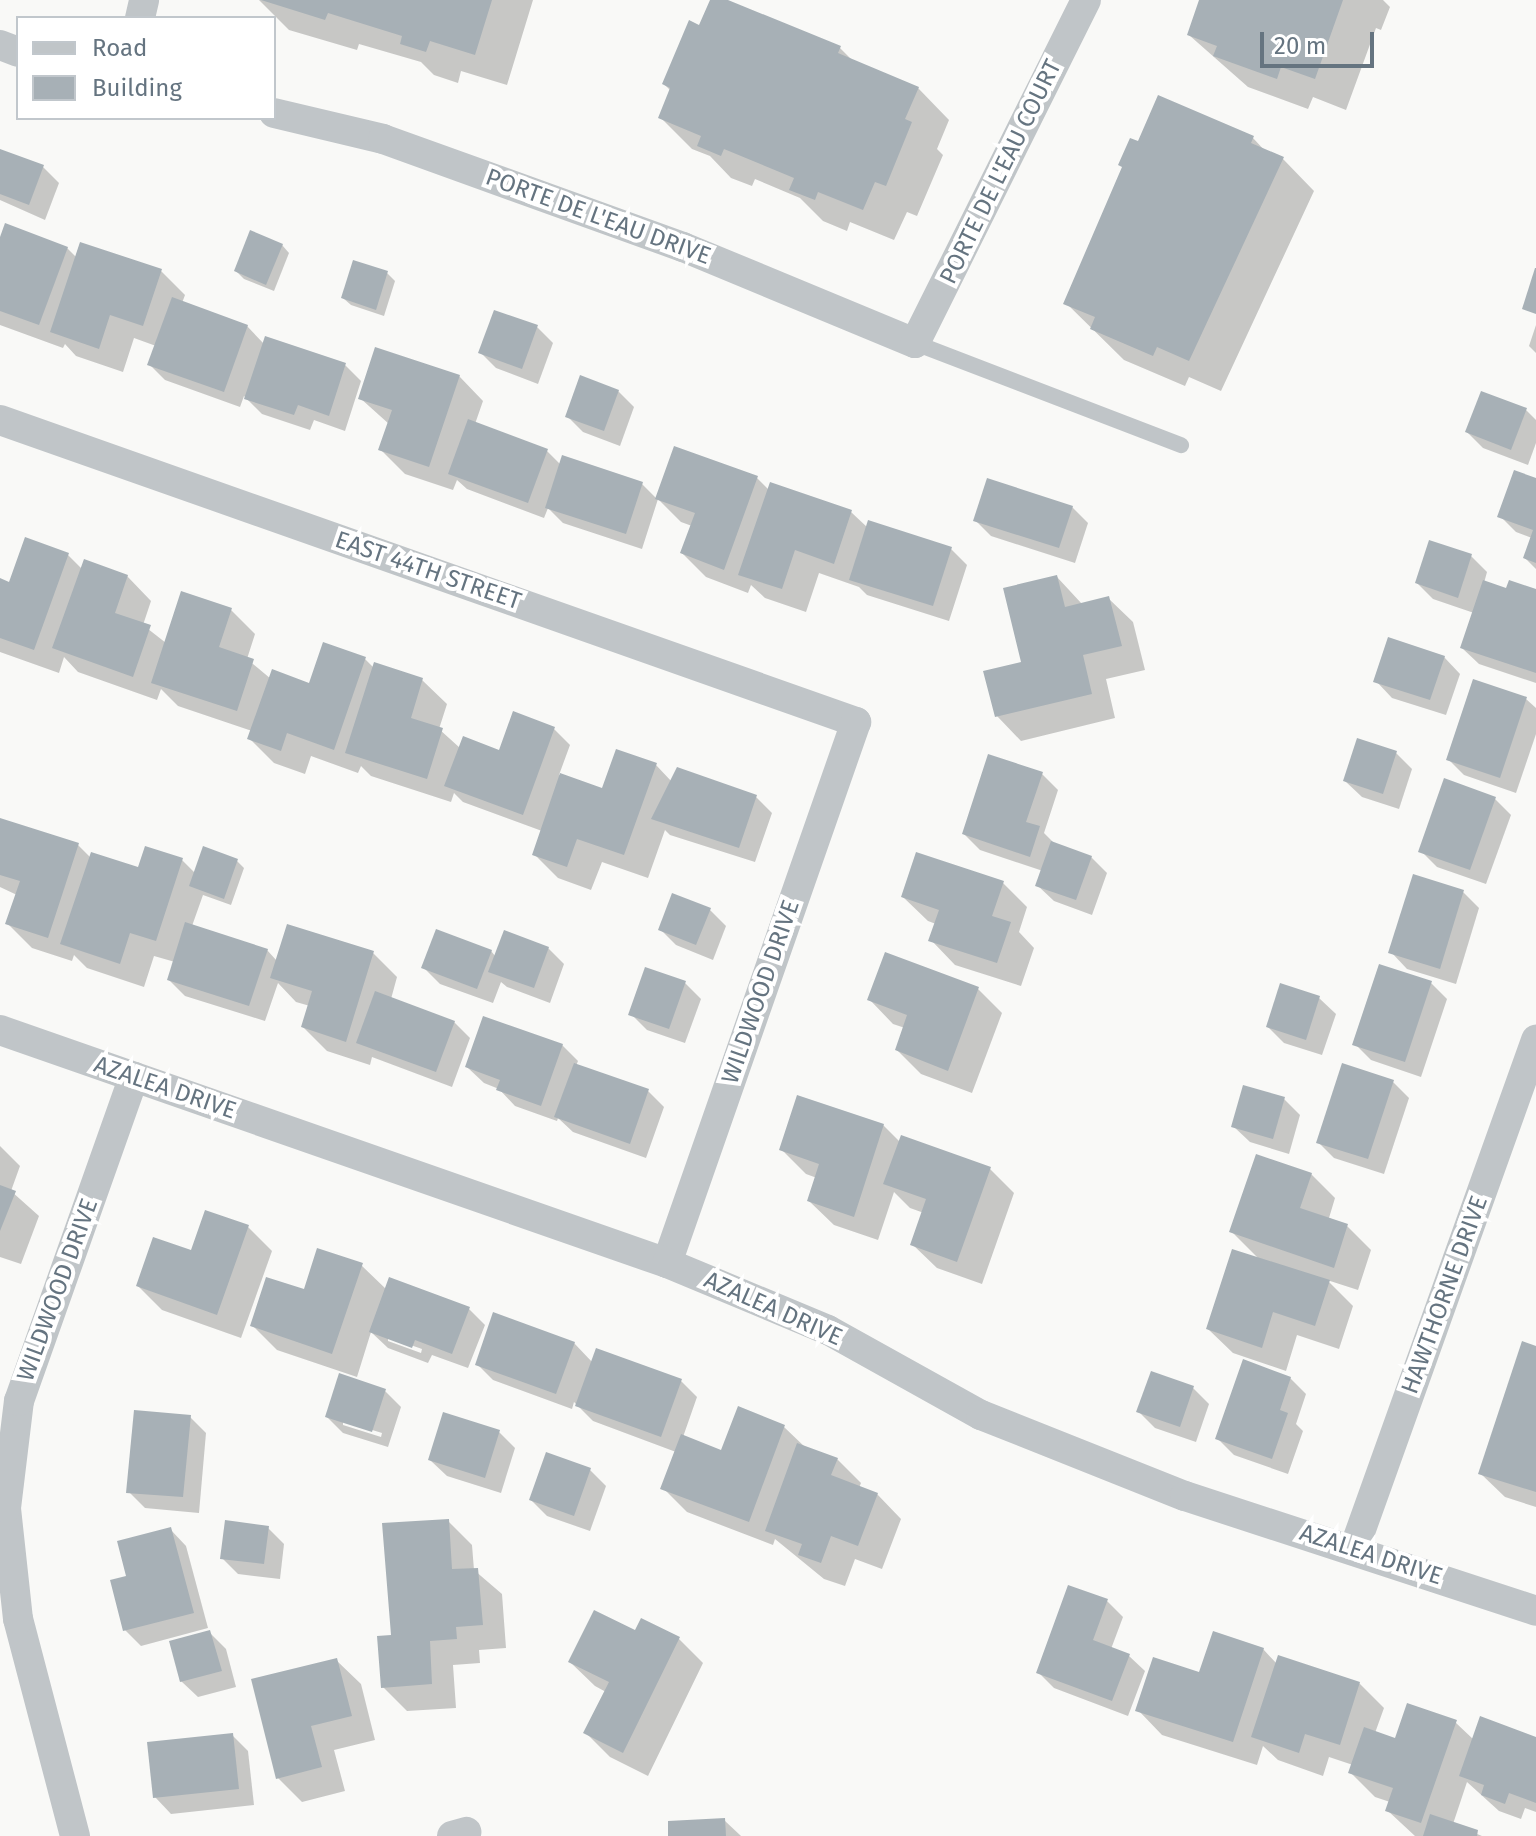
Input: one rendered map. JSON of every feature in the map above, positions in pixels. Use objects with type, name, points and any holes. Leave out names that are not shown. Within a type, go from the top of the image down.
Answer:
[{"type":"street","name":"PORTE DE L'EAU COURT","points":[[915,343],[1081,1]]},
{"type":"street","name":"PORTE DE L'EAU DRIVE","points":[[276,113],[383,139],[653,236],[915,343]]},
{"type":"street","name":"EAST 44TH STREET","points":[[0,420],[856,722]]},
{"type":"street","name":"WILDWOOD DRIVE","points":[[667,1263],[856,722]]},
{"type":"street","name":"AZALEA DRIVE","points":[[0,1030],[667,1263],[828,1330],[981,1415],[1185,1496],[1536,1611]]},
{"type":"street","name":"HAWTHORNE DRIVE","points":[[1354,1549],[1536,1040]]},
{"type":"street","name":"WILDWOOD DRIVE","points":[[75,1836],[18,1619],[6,1508],[19,1401],[134,1077]]},
{"type":"lane","points":[[915,343],[1181,445]]},
{"type":"building","points":[[261,0],[492,0],[475,55],[430,41],[426,52],[400,44],[402,36],[328,13],[325,20]]},
{"type":"building","points":[[710,0],[728,0],[841,46],[838,53],[919,87],[905,119],[912,122],[886,186],[875,182],[863,210],[818,192],[815,200],[789,190],[794,178],[724,149],[721,156],[697,146],[701,136],[658,118],[670,88],[662,84],[689,20],[699,25]]},
{"type":"building","points":[[1199,0],[1343,0],[1315,79],[1281,67],[1277,79],[1213,56],[1217,46],[1187,35]]},
{"type":"building","points":[[1158,95],[1254,136],[1251,143],[1284,157],[1189,361],[1157,347],[1153,356],[1090,329],[1095,317],[1063,304],[1122,167],[1118,165],[1130,138],[1138,141]]},
{"type":"building","points":[[0,149],[44,165],[29,205],[0,194]]},
{"type":"building","points":[[5,223],[68,247],[39,325],[0,311],[0,237]]},
{"type":"building","points":[[250,230],[283,244],[266,285],[234,271]]},
{"type":"building","points":[[80,242],[162,269],[143,326],[110,315],[99,349],[50,332]]},
{"type":"building","points":[[353,260],[388,271],[376,310],[341,298]]},
{"type":"building","points":[[1536,268],[1536,314],[1522,309]]},
{"type":"building","points":[[172,297],[248,325],[224,392],[147,365]]},
{"type":"building","points":[[494,310],[538,325],[522,369],[478,353]]},
{"type":"building","points":[[265,336],[346,363],[329,416],[298,405],[294,415],[244,399]]},
{"type":"building","points":[[375,347],[460,375],[429,467],[378,450],[392,410],[358,399]]},
{"type":"building","points":[[580,375],[619,390],[604,431],[565,417]]},
{"type":"building","points":[[1481,391],[1527,408],[1511,450],[1465,432]]},
{"type":"building","points":[[468,419],[548,449],[528,503],[448,474]]},
{"type":"building","points":[[674,446],[758,476],[724,570],[680,553],[695,513],[655,499]]},
{"type":"building","points":[[562,455],[643,482],[626,534],[545,508]]},
{"type":"building","points":[[1514,470],[1536,478],[1536,563],[1523,558],[1533,530],[1497,517]]},
{"type":"building","points":[[987,478],[1073,506],[1059,548],[973,521]]},
{"type":"building","points":[[770,482],[852,510],[834,564],[795,550],[782,589],[738,575]]},
{"type":"building","points":[[868,520],[952,547],[933,606],[849,580]]},
{"type":"building","points":[[25,537],[69,553],[34,650],[0,638],[0,578],[9,582]]},
{"type":"building","points":[[1429,540],[1472,554],[1458,598],[1415,583]]},
{"type":"building","points":[[84,559],[128,575],[115,613],[151,625],[133,677],[52,648]]},
{"type":"building","points":[[1057,575],[1065,607],[1109,596],[1122,646],[1083,655],[1092,694],[995,717],[983,671],[1021,662],[1003,588]]},
{"type":"building","points":[[1483,580],[1506,588],[1509,580],[1536,589],[1536,673],[1460,648]]},
{"type":"building","points":[[181,591],[232,608],[219,647],[254,659],[237,711],[151,683]]},
{"type":"building","points":[[1388,637],[1445,656],[1430,700],[1373,682]]},
{"type":"building","points":[[323,642],[366,657],[334,750],[287,733],[281,751],[247,739],[272,669],[309,683]]},
{"type":"building","points":[[374,662],[423,678],[411,718],[443,728],[427,779],[345,753]]},
{"type":"building","points":[[1473,679],[1527,697],[1500,778],[1446,760]]},
{"type":"building","points":[[513,711],[555,727],[523,815],[444,786],[463,736],[499,750]]},
{"type":"building","points":[[1357,738],[1397,751],[1383,794],[1343,781]]},
{"type":"building","points":[[616,749],[657,763],[624,855],[577,839],[567,867],[532,855],[560,773],[602,788]]},
{"type":"building","points":[[988,754],[1043,772],[1026,822],[1040,826],[1030,857],[962,834]]},
{"type":"building","points":[[677,767],[757,795],[739,848],[651,819]]},
{"type":"building","points":[[1444,778],[1496,797],[1470,870],[1418,852]]},
{"type":"building","points":[[0,818],[79,843],[48,938],[5,924],[20,881],[0,875]]},
{"type":"building","points":[[1051,841],[1092,856],[1076,900],[1035,886]]},
{"type":"building","points":[[145,846],[183,858],[156,941],[130,933],[120,964],[60,944],[91,852],[138,867]]},
{"type":"building","points":[[203,846],[238,859],[224,899],[189,886]]},
{"type":"building","points":[[916,852],[1004,881],[992,916],[1011,922],[997,963],[928,941],[939,910],[901,897]]},
{"type":"building","points":[[1413,874],[1464,890],[1440,969],[1388,953]]},
{"type":"building","points":[[672,893],[711,908],[696,945],[658,930]]},
{"type":"building","points":[[185,922],[268,949],[249,1006],[167,980]]},
{"type":"building","points":[[287,924],[374,951],[346,1042],[301,1027],[312,991],[270,978]]},
{"type":"building","points":[[436,929],[492,950],[477,989],[421,968]]},
{"type":"building","points":[[504,930],[549,947],[534,988],[488,972]]},
{"type":"building","points":[[885,952],[979,987],[948,1071],[895,1050],[907,1015],[867,1000]]},
{"type":"building","points":[[1379,964],[1432,981],[1405,1062],[1352,1045]]},
{"type":"building","points":[[645,967],[686,981],[669,1029],[628,1015]]},
{"type":"building","points":[[1280,983],[1320,996],[1306,1040],[1266,1027]]},
{"type":"building","points":[[375,991],[455,1021],[436,1072],[356,1043]]},
{"type":"building","points":[[483,1016],[563,1044],[541,1106],[496,1090],[500,1080],[465,1067]]},
{"type":"building","points":[[574,1063],[649,1089],[630,1144],[554,1117]]},
{"type":"building","points":[[1342,1063],[1394,1080],[1368,1159],[1316,1143]]},
{"type":"building","points":[[1243,1085],[1285,1097],[1273,1139],[1231,1127]]},
{"type":"building","points":[[797,1095],[884,1124],[854,1217],[807,1201],[819,1164],[779,1150]]},
{"type":"building","points":[[901,1135],[991,1167],[957,1262],[910,1245],[926,1199],[883,1184]]},
{"type":"building","points":[[1256,1154],[1312,1173],[1300,1208],[1348,1224],[1334,1268],[1229,1232]]},
{"type":"building","points":[[0,1185],[16,1191],[0,1231]]},
{"type":"building","points":[[205,1210],[249,1225],[217,1315],[136,1286],[153,1237],[191,1250]]},
{"type":"building","points":[[317,1248],[363,1263],[332,1354],[250,1326],[266,1277],[304,1289]]},
{"type":"building","points":[[1232,1249],[1330,1280],[1315,1326],[1273,1312],[1262,1348],[1206,1329]]},
{"type":"building","points":[[389,1277],[470,1307],[452,1354],[415,1340],[412,1348],[369,1332]]},
{"type":"building","points":[[493,1312],[575,1342],[556,1394],[475,1365]]},
{"type":"building","points":[[1522,1341],[1536,1346],[1536,1492],[1478,1474]]},
{"type":"building","points":[[596,1348],[682,1379],[661,1437],[575,1406]]},
{"type":"building","points":[[1243,1359],[1291,1377],[1280,1410],[1288,1413],[1272,1459],[1215,1439]]},
{"type":"building","points":[[1151,1371],[1194,1386],[1180,1427],[1136,1412]]},
{"type":"building","points":[[339,1373],[386,1389],[372,1432],[325,1417]]},
{"type":"building","points":[[738,1406],[785,1425],[749,1522],[660,1489],[681,1434],[721,1450]]},
{"type":"building","points":[[134,1410],[191,1415],[183,1497],[126,1493]]},
{"type":"building","points":[[443,1412],[500,1430],[485,1478],[428,1460]]},
{"type":"building","points":[[797,1443],[838,1458],[831,1475],[878,1493],[858,1546],[831,1536],[821,1563],[798,1555],[802,1544],[765,1531]]},
{"type":"building","points":[[546,1452],[591,1468],[574,1516],[529,1500]]},
{"type":"building","points":[[449,1519],[452,1569],[478,1568],[483,1625],[456,1627],[457,1639],[430,1641],[432,1684],[381,1688],[377,1636],[391,1635],[382,1523]]},
{"type":"building","points":[[225,1520],[269,1526],[264,1564],[220,1559]]},
{"type":"building","points":[[171,1527],[194,1613],[123,1631],[110,1580],[126,1576],[117,1541]]},
{"type":"building","points":[[1068,1585],[1108,1599],[1093,1640],[1130,1654],[1112,1701],[1036,1673]]},
{"type":"building","points":[[594,1610],[635,1630],[641,1618],[680,1637],[623,1753],[583,1733],[609,1682],[568,1662]]},
{"type":"building","points":[[210,1630],[222,1671],[180,1682],[169,1641]]},
{"type":"building","points":[[1213,1631],[1264,1648],[1233,1742],[1135,1711],[1153,1657],[1199,1672]]},
{"type":"building","points":[[1278,1655],[1360,1682],[1340,1745],[1305,1734],[1299,1753],[1251,1737]]},
{"type":"building","points":[[337,1658],[352,1716],[311,1726],[322,1767],[276,1779],[251,1679]]},
{"type":"building","points":[[1407,1703],[1457,1720],[1421,1823],[1385,1811],[1393,1788],[1348,1773],[1364,1727],[1395,1738]]},
{"type":"building","points":[[1480,1716],[1536,1737],[1536,1803],[1509,1793],[1505,1804],[1481,1795],[1484,1785],[1459,1776]]},
{"type":"building","points":[[233,1733],[239,1789],[153,1798],[147,1742]]},
{"type":"building","points":[[1430,1814],[1478,1830],[1477,1836],[1423,1836]]},
{"type":"building","points":[[725,1818],[726,1836],[668,1836],[668,1821]]}]
